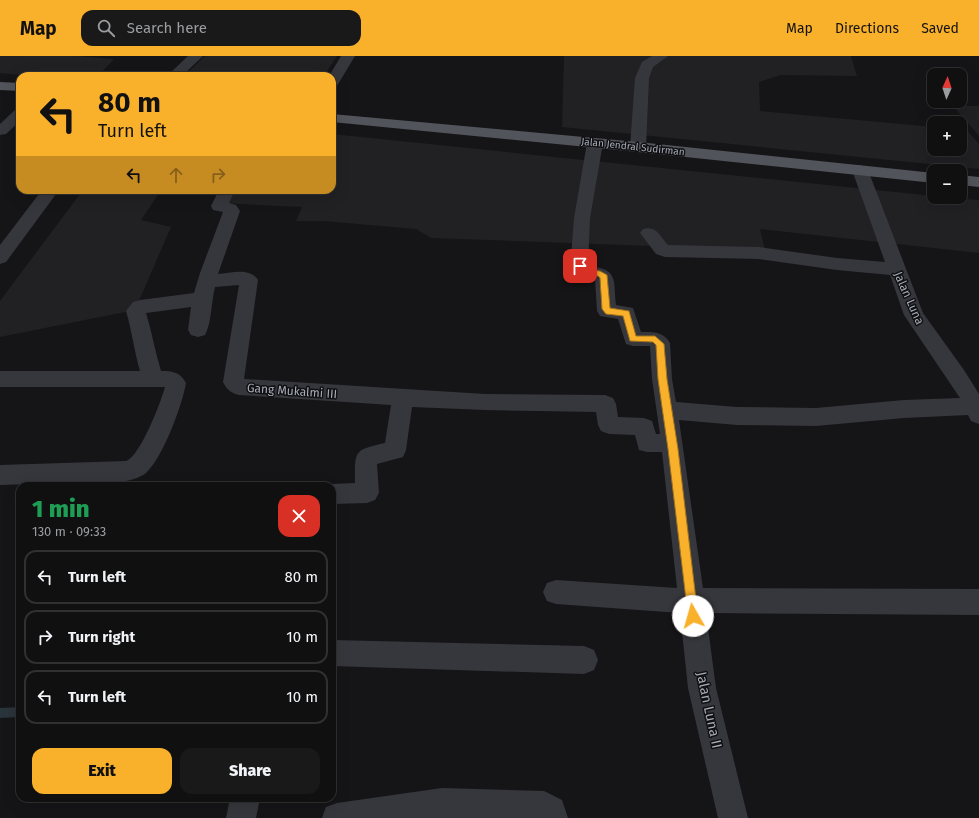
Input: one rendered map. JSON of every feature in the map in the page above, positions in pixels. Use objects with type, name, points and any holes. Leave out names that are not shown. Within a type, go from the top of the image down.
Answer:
[{"type":"main road","points":[[0,86],[16,88]]},
{"type":"main road","name":"Jalan Jendral Sudirman","points":[[336,118],[638,147],[927,177]]},
{"type":"main road","points":[[967,181],[979,182]]},
{"type":"street","points":[[178,72],[196,56]]},
{"type":"street","points":[[336,76],[348,56]]},
{"type":"street","points":[[638,147],[642,78],[647,64],[661,56]]},
{"type":"street","points":[[1,131],[16,117]]},
{"type":"street","name":"Jalan Luna II","points":[[595,143],[582,218],[580,270],[581,272],[603,275],[607,311],[626,313],[633,339],[655,339],[659,341],[702,688],[733,818]]},
{"type":"street","name":"Jalan Luna","points":[[860,170],[914,315],[954,370],[977,410]]},
{"type":"street","points":[[0,258],[48,194]]},
{"type":"street","points":[[198,330],[205,290],[232,211],[220,206],[225,194]]},
{"type":"street","points":[[649,233],[663,251],[759,252],[837,264],[896,269]]},
{"type":"street","name":"Gang Mukalmi III","points":[[205,290],[247,278],[249,280],[233,382],[235,385],[247,388],[403,398]]},
{"type":"street","points":[[151,379],[152,376],[144,350],[141,328],[136,311],[140,307],[205,290]]},
{"type":"street","points":[[0,380],[172,379],[176,383],[169,410],[154,441],[138,466],[130,470],[119,471],[0,475]]},
{"type":"street","points":[[336,494],[367,493],[366,459],[370,456],[395,450],[403,398],[485,402],[604,404],[610,425],[644,427],[647,443],[672,443]]},
{"type":"street","points":[[667,410],[737,416],[816,417],[904,409],[977,410]]},
{"type":"street","points":[[556,592],[691,601],[979,602]]},
{"type":"street","points":[[336,653],[584,660]]},
{"type":"street","points":[[241,818],[244,802]]},
{"type":"street","points":[[337,818],[442,803],[544,806],[552,814]]},
{"type":"shaded area","points":[[0,56],[77,56],[114,59],[102,72],[16,72],[16,74],[0,73]]},
{"type":"shaded area","points":[[205,56],[337,56],[327,72],[188,72]]},
{"type":"shaded area","points":[[564,56],[851,56],[857,76],[781,75],[759,82],[760,111],[927,126],[927,156],[967,156],[967,130],[979,144],[979,169],[967,168],[967,164],[929,164],[562,127]]},
{"type":"shaded area","points":[[979,106],[979,136],[967,122],[967,116],[962,116],[955,108]]},
{"type":"shaded area","points":[[336,134],[927,195],[927,204],[967,204],[967,199],[979,200],[979,253],[760,229],[765,250],[431,238],[416,229],[323,221],[296,221],[302,207],[221,203],[227,194],[336,194]]},
{"type":"shaded area","points":[[80,194],[158,194],[141,220],[171,227],[135,310],[0,337],[0,301]]},
{"type":"waterway","points":[[0,713],[16,712]]},
{"type":"route","points":[[580,266],[581,272],[600,273],[603,275],[606,309],[608,312],[626,313],[633,339],[655,339],[659,341],[660,344],[662,379],[673,449],[693,616]]}]
